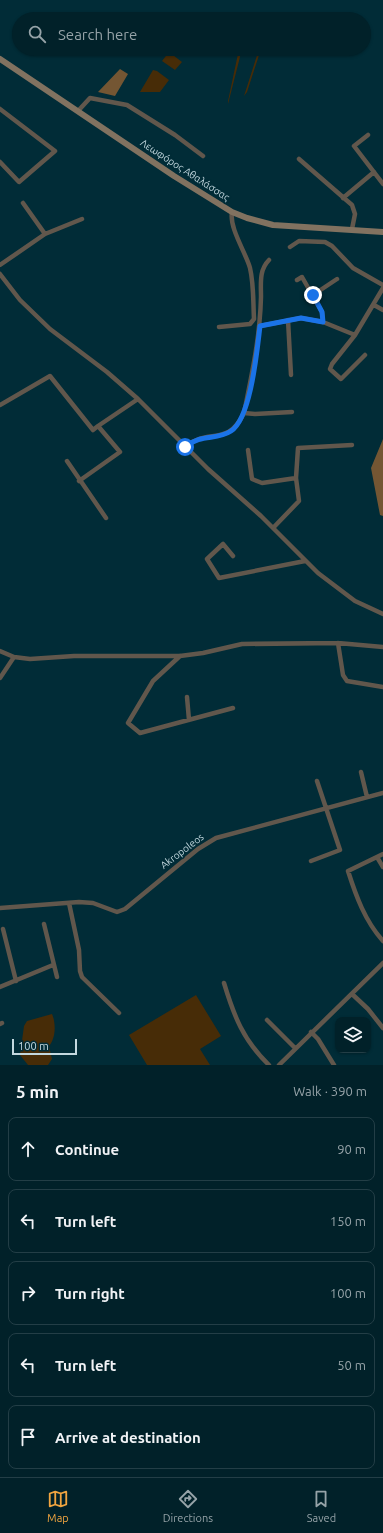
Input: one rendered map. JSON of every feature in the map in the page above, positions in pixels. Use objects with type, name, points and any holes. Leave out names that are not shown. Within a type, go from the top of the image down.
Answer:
[{"type":"main road","name":"Λεωφόρος Αθαλάσσας","points":[[0,59],[232,212],[273,225],[383,232]]},
{"type":"street","points":[[78,111],[90,98],[127,105],[174,135],[203,156]]},
{"type":"street","points":[[0,109],[55,151],[18,182],[0,162]]},
{"type":"street","points":[[368,135],[354,146],[383,184]]},
{"type":"street","points":[[299,159],[352,205],[355,214],[352,229]]},
{"type":"street","points":[[343,198],[374,172]]},
{"type":"street","points":[[23,202],[44,234]]},
{"type":"street","points":[[219,327],[250,324],[254,319],[253,286],[250,268],[232,221],[232,212]]},
{"type":"street","points":[[0,265],[44,234],[82,219]]},
{"type":"street","points":[[290,246],[299,241],[325,242],[332,246],[353,268],[383,286],[374,305],[355,335],[332,364],[330,369],[341,379],[365,355]]},
{"type":"street","points":[[185,447],[200,438],[224,435],[232,431],[239,423],[244,413],[255,368],[260,326],[262,271],[264,265],[270,260]]},
{"type":"street","points":[[0,274],[20,300],[50,329],[107,372],[138,399],[185,447],[273,528],[318,574],[355,601],[383,614]]},
{"type":"street","points":[[297,280],[302,277],[322,312],[323,322]]},
{"type":"street","points":[[313,295],[337,279]]},
{"type":"street","points":[[374,305],[383,310]]},
{"type":"street","points":[[260,326],[301,318],[323,322],[355,335]]},
{"type":"street","points":[[288,320],[291,375]]},
{"type":"street","points":[[0,405],[50,376],[93,430],[138,399]]},
{"type":"street","points":[[244,413],[255,414],[292,412]]},
{"type":"street","points":[[79,481],[120,452],[98,426]]},
{"type":"street","points":[[273,528],[299,501],[296,478],[298,448],[352,445]]},
{"type":"street","points":[[248,450],[252,479],[262,483],[296,478]]},
{"type":"street","points":[[67,461],[79,481],[106,518]]},
{"type":"street","points":[[233,556],[223,544],[207,559],[219,578],[305,560]]},
{"type":"street","points":[[0,651],[14,657],[30,659],[74,656],[180,656],[203,653],[242,644],[338,643],[383,647]]},
{"type":"street","points":[[338,643],[343,675],[347,681],[383,687]]},
{"type":"street","points":[[180,656],[153,681],[128,723],[140,733],[233,708]]},
{"type":"street","points":[[0,678],[14,657]]},
{"type":"street","points":[[187,697],[189,720]]},
{"type":"street","points":[[361,772],[367,797]]},
{"type":"street","points":[[311,861],[340,850],[317,781]]},
{"type":"street","name":"Akropoleos","points":[[0,908],[89,903],[113,911],[122,910],[211,840],[230,833],[383,793]]},
{"type":"street","points":[[383,854],[348,871],[356,898],[373,931],[383,942]]},
{"type":"street","points":[[377,857],[383,867]]},
{"type":"street","points":[[69,903],[79,950],[80,971],[82,977],[119,1013]]},
{"type":"street","points":[[44,924],[57,977]]},
{"type":"street","points":[[3,929],[16,981]]},
{"type":"street","points":[[280,1065],[311,1032],[383,963]]},
{"type":"street","points":[[0,987],[53,965]]},
{"type":"street","points":[[224,982],[242,1032],[254,1050],[269,1065]]},
{"type":"street","points":[[352,994],[368,1009],[383,1028]]},
{"type":"street","points":[[267,1020],[295,1048]]},
{"type":"street","points":[[311,1032],[318,1039],[334,1065]]},
{"type":"shaded area","points":[[166,56],[174,56],[182,62],[175,70],[162,61]]},
{"type":"shaded area","points":[[238,56],[240,56],[228,104]]},
{"type":"shaded area","points":[[257,56],[259,56],[247,92],[244,96]]},
{"type":"shaded area","points":[[120,69],[128,74],[115,96],[98,92]]},
{"type":"shaded area","points":[[153,70],[157,71],[169,80],[160,92],[140,92]]},
{"type":"shaded area","points":[[383,439],[383,516],[380,515],[371,468]]},
{"type":"shaded area","points":[[196,995],[221,1036],[200,1049],[210,1065],[147,1065],[129,1035]]},
{"type":"shaded area","points":[[52,1014],[55,1030],[53,1039],[49,1046],[52,1059],[48,1065],[28,1065],[20,1055],[24,1026],[27,1021]]},
{"type":"route","points":[[185,447],[192,441],[200,438],[224,435],[232,431],[239,423],[244,413],[255,368],[260,326],[301,318],[323,322],[322,312],[313,295]]}]
